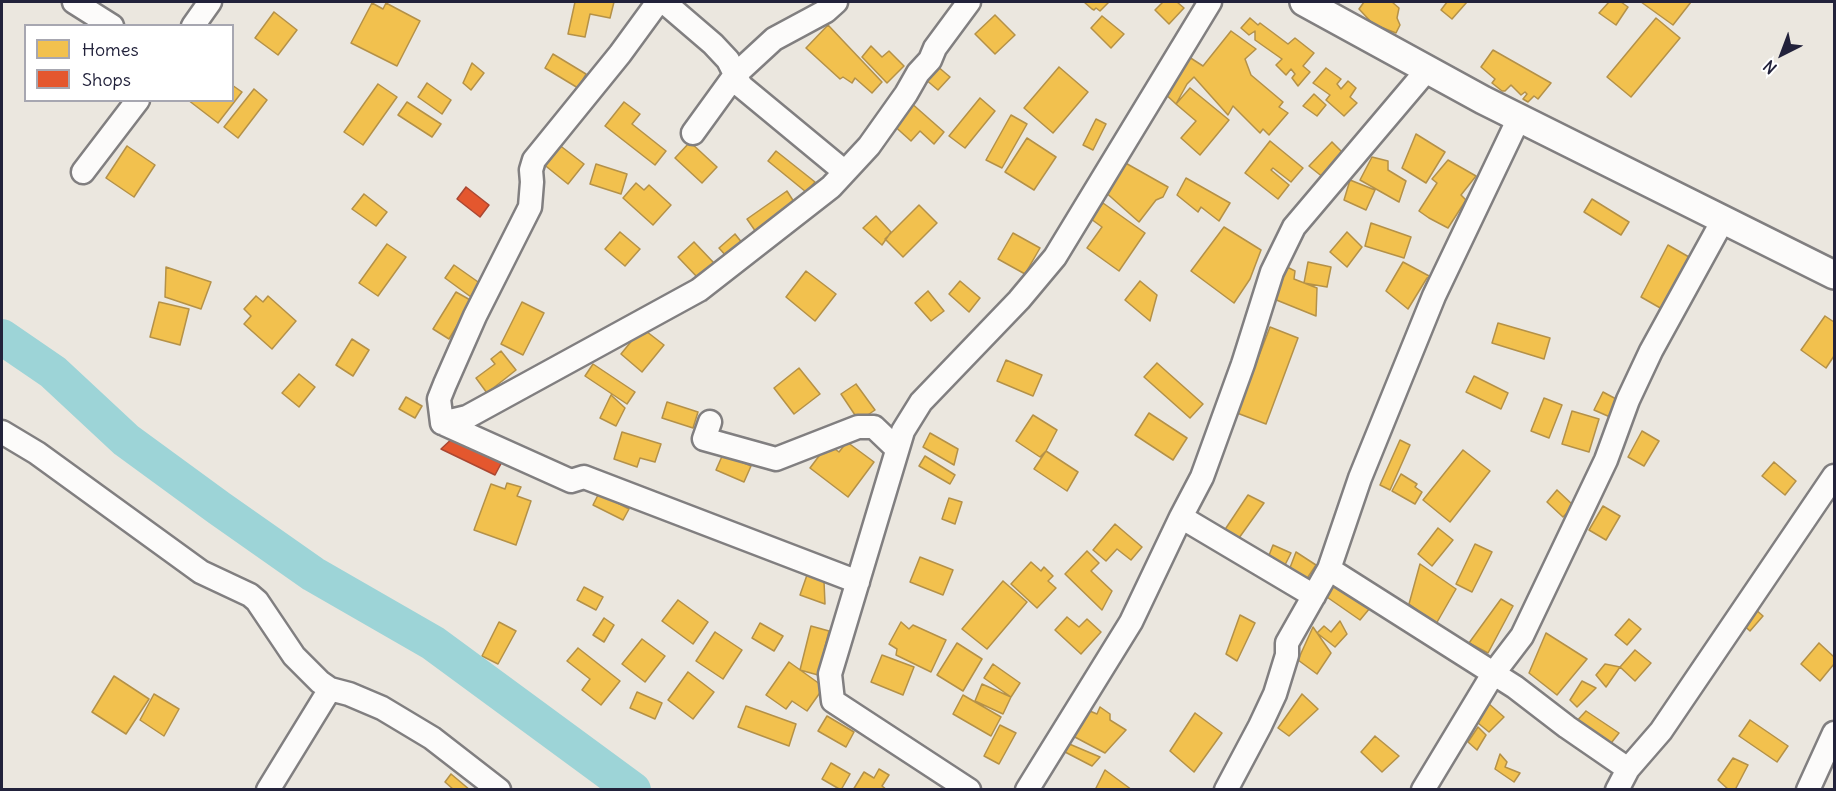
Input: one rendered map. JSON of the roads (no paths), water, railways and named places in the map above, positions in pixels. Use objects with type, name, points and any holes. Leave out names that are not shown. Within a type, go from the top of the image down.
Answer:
[{"type":"street","points":[[74,2],[109,24]]},
{"type":"street","points":[[194,24],[210,2]]},
{"type":"street","points":[[442,423],[439,399],[445,384],[475,316],[530,207],[531,170],[534,160],[620,54],[658,2]]},
{"type":"street","points":[[664,2],[728,60],[741,86],[845,172]]},
{"type":"street","points":[[693,133],[735,75],[774,39],[826,11],[836,2]]},
{"type":"street","points":[[442,423],[467,417],[699,290],[831,187],[869,146],[969,2]]},
{"type":"street","points":[[969,789],[832,701],[830,674],[897,449],[903,431],[921,402],[1019,300],[1055,257],[1210,2]]},
{"type":"street","points":[[1304,2],[1519,118],[1723,220],[1830,267]]},
{"type":"street","points":[[1027,789],[1131,622],[1202,477],[1243,364],[1272,272],[1294,227],[1427,70]]},
{"type":"street","points":[[83,172],[136,102]]},
{"type":"street","points":[[1226,789],[1275,694],[1287,655],[1287,643],[1329,569],[1360,478],[1434,296],[1519,118]]},
{"type":"street","points":[[1424,789],[1493,674],[1522,636],[1606,460],[1637,380],[1723,220]]},
{"type":"street","points":[[710,422],[704,439],[776,459],[858,427],[874,428],[897,449]]},
{"type":"street","points":[[442,423],[571,481],[584,477],[858,582]]},
{"type":"street","points":[[2,432],[37,453],[201,572],[257,601],[294,656],[320,682],[330,689],[350,694],[382,708],[432,738],[500,789]]},
{"type":"street","points":[[1617,789],[1628,769],[1661,731],[1834,476]]},
{"type":"street","points":[[1181,517],[1314,596]]},
{"type":"street","points":[[1329,569],[1515,687],[1566,727],[1628,769]]},
{"type":"street","points":[[268,789],[330,689]]},
{"type":"street","points":[[1808,789],[1834,734]]},
{"type":"waterway","points":[[2,337],[53,372],[126,440],[219,508],[313,574],[433,643],[633,790]]}]
